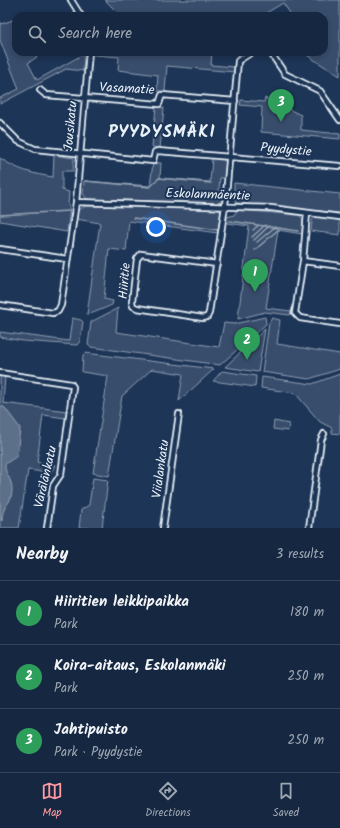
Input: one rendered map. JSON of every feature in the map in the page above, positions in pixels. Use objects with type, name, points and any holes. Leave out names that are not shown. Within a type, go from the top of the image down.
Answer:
[{"type":"street","points":[[72,0],[79,12]]},
{"type":"street","name":"Jousikatu","points":[[0,305],[53,313],[58,311],[61,305],[76,202],[89,56]]},
{"type":"street","name":"Hiiritie","points":[[217,264],[141,254],[138,259],[132,302],[133,306],[137,308],[203,318],[207,317],[209,313],[217,264],[225,206],[238,61],[246,56]]},
{"type":"street","points":[[273,56],[285,74],[320,91],[340,120]]},
{"type":"street","points":[[40,90],[46,95],[85,98]]},
{"type":"street","name":"Vasamatie","points":[[85,98],[159,104],[162,95],[234,101]]},
{"type":"street","points":[[0,123],[13,137],[30,148],[41,151],[80,154]]},
{"type":"street","name":"Pyydystie","points":[[80,154],[153,161],[156,152],[158,151],[340,166]]},
{"type":"street","name":"Eskolanmäentie","points":[[76,202],[225,206],[340,217]]},
{"type":"street","points":[[307,213],[303,261],[295,313],[300,318],[340,324]]},
{"type":"street","points":[[0,249],[67,259]]},
{"type":"street","points":[[303,261],[340,266]]},
{"type":"street","name":"Värälänkatu","points":[[0,373],[72,384],[74,390],[61,474],[53,486],[47,528]]},
{"type":"street","name":"Viialankatu","points":[[163,528],[179,414]]},
{"type":"street","points":[[309,528],[321,440],[324,434]]},
{"type":"shaded area","points":[[105,0],[340,0],[340,76],[308,56],[328,56],[328,12],[289,12],[283,3],[268,12],[117,12]]},
{"type":"shaded area","points":[[12,20],[12,56],[36,56],[28,63],[37,80],[80,56],[84,56],[83,71],[66,69],[0,104],[0,98],[19,89],[0,40],[0,21],[1,24]]},
{"type":"shaded area","points":[[106,56],[212,56],[211,65],[235,67],[235,72],[167,66],[165,91],[157,91],[158,75],[118,70],[119,57]]},
{"type":"shaded area","points":[[265,98],[301,115],[301,130],[340,134],[340,139],[261,132],[262,107],[240,105],[241,100],[264,102]]},
{"type":"shaded area","points":[[156,107],[164,108],[160,148],[152,147]]},
{"type":"shaded area","points":[[54,155],[74,158],[73,171],[62,171],[62,190],[69,192],[68,205],[70,209],[67,232],[0,221],[0,158],[25,171],[53,177]]},
{"type":"shaded area","points":[[212,158],[223,159],[226,163],[225,178],[220,178],[219,190],[224,191],[223,199],[219,203],[87,199],[83,194],[84,181],[150,186],[153,163],[161,163],[160,178],[210,182]]},
{"type":"shaded area","points":[[234,183],[340,194],[340,213],[236,203],[234,196]]},
{"type":"shaded area","points":[[86,206],[213,207],[221,212],[218,233],[129,221],[126,251],[109,249],[104,299],[113,301],[112,305],[87,314],[100,223],[76,219],[78,210]]},
{"type":"shaded area","points":[[237,210],[299,215],[303,219],[302,234],[278,230],[266,308],[291,311],[290,315],[265,312],[238,319],[249,226],[227,223],[227,217],[234,215]]},
{"type":"shaded area","points":[[320,216],[340,219],[340,235],[311,231],[314,217]]},
{"type":"shaded area","points":[[118,308],[116,332],[219,347],[224,323],[234,324],[265,317],[266,324],[220,365],[91,347],[88,345],[91,322]]},
{"type":"shaded area","points":[[72,318],[83,322],[80,341],[77,345],[23,341],[0,337],[0,332],[69,341]]},
{"type":"shaded area","points":[[272,318],[280,320],[277,344],[340,354],[340,369],[309,379],[262,372],[269,323]]},
{"type":"shaded area","points":[[265,329],[258,372],[225,367]]},
{"type":"shaded area","points":[[85,353],[214,369],[179,401],[183,374],[152,369],[122,396],[109,476],[93,473],[108,376],[82,372],[83,355]]},
{"type":"shaded area","points":[[222,371],[256,376],[255,387],[213,381]]},
{"type":"shaded area","points":[[340,374],[340,434],[332,433],[332,428],[320,422],[295,393],[261,388],[262,377],[312,384]]},
{"type":"shaded area","points":[[0,376],[5,377],[3,403],[67,411],[66,418],[43,415],[37,462],[55,465],[51,473],[28,470],[19,528],[0,528]]},
{"type":"shaded area","points":[[2,406],[20,428],[17,456],[5,464],[12,491],[10,500],[3,511],[2,521],[0,516],[0,408]]},
{"type":"shaded area","points":[[274,421],[289,424],[288,431],[273,429]]},
{"type":"shaded area","points":[[93,478],[108,480],[102,528],[79,528],[81,510],[89,505]]},
{"type":"waterway","points":[[85,181],[150,187],[159,178],[211,183]]},
{"type":"waterway","points":[[0,215],[69,211]]},
{"type":"waterway","points":[[133,218],[219,230]]},
{"type":"waterway","points":[[230,221],[298,231]]},
{"type":"waterway","points":[[253,230],[259,225]]},
{"type":"waterway","points":[[252,237],[265,225]]},
{"type":"waterway","points":[[254,240],[269,226]]},
{"type":"waterway","points":[[257,242],[275,227]]},
{"type":"waterway","points":[[255,250],[280,228]]},
{"type":"place","name":"Jahtipuisto","points":[[281,122]]},
{"type":"place","name":"Hiiritien leikkipaikka","points":[[255,292]]},
{"type":"place","name":"Koira-aitaus, Eskolanmäki","points":[[247,360]]},
{"type":"district","name":"PYYDYSMÄKI","points":[[162,132]]}]
